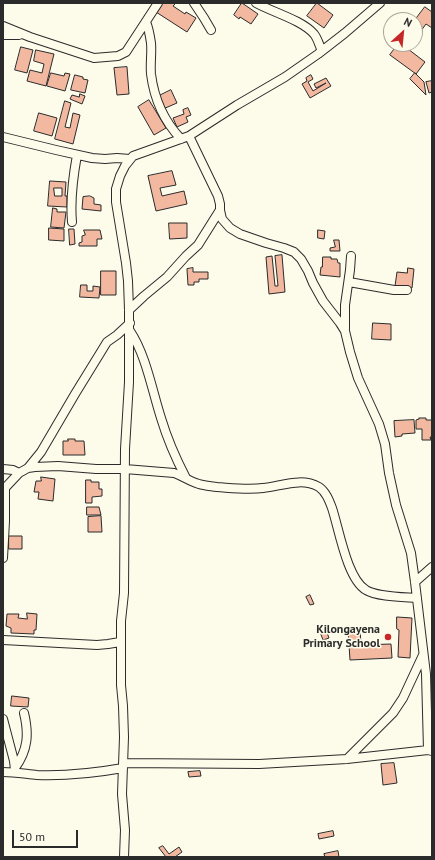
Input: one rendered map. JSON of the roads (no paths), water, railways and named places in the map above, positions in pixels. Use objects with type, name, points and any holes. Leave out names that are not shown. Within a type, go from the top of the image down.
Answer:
[{"type":"street","points":[[3,26],[24,35],[94,58],[118,56],[126,52],[158,3]]},
{"type":"street","points":[[194,3],[211,30]]},
{"type":"street","points":[[256,3],[268,10],[288,17],[310,31],[317,38],[322,51]]},
{"type":"street","points":[[124,857],[125,830],[122,794],[124,737],[120,642],[124,593],[125,449],[129,382],[130,310],[128,281],[116,202],[116,189],[125,166],[133,156],[189,136],[237,105],[285,77],[322,51],[380,3]]},
{"type":"street","points":[[146,22],[151,43],[151,74],[156,97],[164,116],[181,139]]},
{"type":"street","points":[[3,35],[24,35]]},
{"type":"street","points":[[189,136],[218,196],[222,219],[230,228],[240,234],[294,252],[304,265],[312,283],[323,301],[345,331]]},
{"type":"street","points":[[3,137],[77,155],[105,159],[130,159]]},
{"type":"street","points":[[72,222],[72,186],[77,155]]},
{"type":"street","points":[[130,310],[144,296],[168,277],[198,245],[220,210]]},
{"type":"street","points":[[3,772],[15,770],[37,775],[65,775],[90,773],[123,765],[259,764],[347,759],[430,750],[427,730],[424,654],[411,554],[396,505],[380,424],[364,392],[354,367],[345,331],[351,256]]},
{"type":"street","points":[[349,282],[394,290],[407,290]]},
{"type":"street","points":[[28,468],[41,452],[96,358],[107,342],[130,326]]},
{"type":"street","points":[[130,326],[143,358],[161,420],[177,461],[186,478]]},
{"type":"street","points":[[3,558],[5,521],[4,489],[19,473],[28,468],[58,466],[174,473],[199,484],[228,488],[262,488],[305,482],[318,487],[325,492],[330,503],[349,566],[356,580],[366,590],[382,595],[417,598]]},
{"type":"street","points":[[3,469],[13,470],[19,473]]},
{"type":"street","points":[[415,582],[432,568]]},
{"type":"street","points":[[3,640],[97,645],[120,642]]},
{"type":"street","points":[[347,759],[393,713],[403,698],[424,654]]},
{"type":"street","points":[[15,770],[26,744],[27,729],[24,713]]},
{"type":"street","points":[[3,719],[15,770]]},
{"type":"place","name":"Kilongayena Primary School","points":[[388,637]]}]
